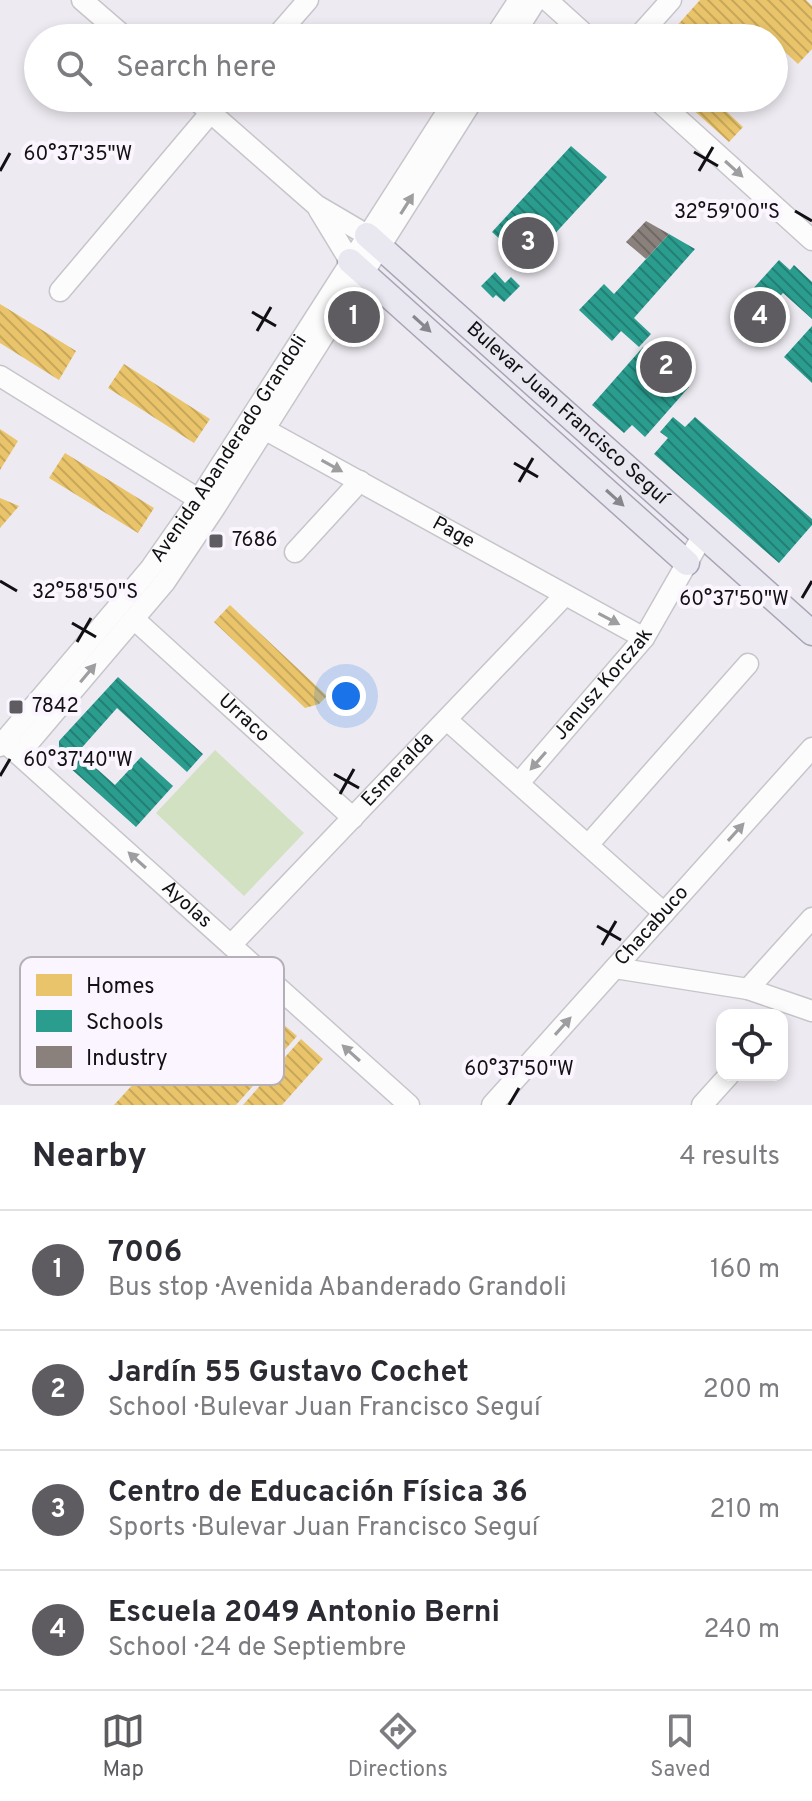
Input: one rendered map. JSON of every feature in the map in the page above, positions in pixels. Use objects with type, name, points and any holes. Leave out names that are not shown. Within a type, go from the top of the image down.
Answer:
[{"type":"main road","name":"Bulevar Juan Francisco Seguí","points":[[374,240],[812,633]]},
{"type":"main road","name":"Bulevar Juan Francisco Seguí","points":[[357,266],[687,563]]},
{"type":"street","points":[[83,0],[110,24]]},
{"type":"street","points":[[287,24],[308,0]]},
{"type":"street","points":[[503,24],[519,0]]},
{"type":"street","points":[[521,24],[536,0]]},
{"type":"street","points":[[547,0],[574,24]]},
{"type":"street","points":[[650,24],[671,0]]},
{"type":"street","points":[[60,291],[211,112]]},
{"type":"street","name":"Bulevar Juan Francisco Seguí","points":[[224,112],[316,205],[357,266]]},
{"type":"street","name":"Avenida Abanderado Grandoli","points":[[374,240],[448,112]]},
{"type":"street","name":"Avenida Abanderado Grandoli","points":[[6,745],[134,619],[165,582],[206,504],[357,266],[464,112]]},
{"type":"street","points":[[670,112],[812,240]]},
{"type":"street","name":"Bulevar Juan Francisco Seguí","points":[[316,205],[374,240]]},
{"type":"street","name":"Avenida Abanderado Grandoli","points":[[6,745],[206,504],[264,429],[357,266]]},
{"type":"street","points":[[0,376],[206,504]]},
{"type":"street","name":"Page","points":[[264,429],[644,638]]},
{"type":"street","points":[[295,552],[360,481]]},
{"type":"street","name":"Janusz Korczak","points":[[519,783],[644,638],[703,535]]},
{"type":"street","name":"Esmeralda","points":[[231,945],[565,595]]},
{"type":"street","name":"Urraco","points":[[134,619],[353,818]]},
{"type":"street","points":[[588,845],[748,664]]},
{"type":"street","points":[[447,720],[664,913]]},
{"type":"street","name":"Ayolas","points":[[6,745],[244,957]]},
{"type":"street","name":"Chacabuco","points":[[492,1105],[812,748]]},
{"type":"street","points":[[748,989],[812,918]]},
{"type":"street","points":[[615,968],[748,989],[796,1010]]},
{"type":"street","name":"Ayolas","points":[[284,993],[409,1105]]},
{"type":"street","points":[[702,1105],[724,1081]]},
{"type":"green space","points":[[215,750],[304,833],[244,896],[156,813]]},
{"type":"building: Homes","points":[[700,0],[806,0],[812,6],[812,49],[798,64],[788,55],[788,24],[679,24]]},
{"type":"building: Homes","points":[[696,112],[727,112],[743,127],[729,142]]},
{"type":"building: Homes","points":[[0,304],[76,351],[59,380],[0,343]]},
{"type":"building: Homes","points":[[124,364],[210,419],[194,443],[108,388]]},
{"type":"building: Homes","points":[[0,429],[18,441],[0,470]]},
{"type":"building: Homes","points":[[65,453],[154,508],[138,533],[49,478]]},
{"type":"building: Homes","points":[[0,498],[19,506],[0,528]]},
{"type":"building: Homes","points":[[230,605],[327,696],[319,704],[305,708],[214,622]]},
{"type":"building: Homes","points":[[284,1025],[297,1036],[284,1051]]},
{"type":"building: Homes","points":[[301,1039],[323,1059],[282,1105],[243,1105],[261,1085],[284,1085],[284,1058]]},
{"type":"building: Homes","points":[[132,1085],[254,1085],[236,1105],[114,1105]]},
{"type":"building: Schools","points":[[571,146],[607,177],[527,264],[492,232]]},
{"type":"building: Schools","points":[[669,234],[695,249],[634,318],[651,334],[639,347],[621,331],[612,341],[579,310],[604,284],[614,294]]},
{"type":"building: Schools","points":[[779,260],[790,270],[794,265],[812,282],[812,319],[783,293],[760,317],[742,301]]},
{"type":"building: Schools","points":[[495,272],[505,283],[511,277],[520,286],[504,302],[496,295],[493,298],[481,286]]},
{"type":"building: Schools","points":[[812,326],[812,383],[784,357]]},
{"type":"building: Schools","points":[[643,347],[689,387],[645,437],[632,425],[624,433],[592,405]]},
{"type":"building: Schools","points":[[673,417],[685,427],[695,417],[812,519],[812,525],[779,563],[654,454],[668,438],[660,432]]},
{"type":"building: Schools","points":[[118,677],[203,754],[187,772],[117,708],[78,752],[115,785],[141,757],[173,786],[136,827],[59,758],[59,741]]},
{"type":"building: Industry","points":[[646,221],[669,234],[646,259],[626,242]]},
{"type":"place","name":"Centro de Educación Física 36","points":[[528,243]]},
{"type":"place","name":"7006","points":[[354,317]]},
{"type":"place","name":"Escuela 2049 Antonio Berni","points":[[760,317]]},
{"type":"place","name":"Jardín 55 Gustavo Cochet","points":[[666,367]]},
{"type":"place","name":"7686","points":[[216,541]]},
{"type":"place","name":"7842","points":[[16,707]]}]
